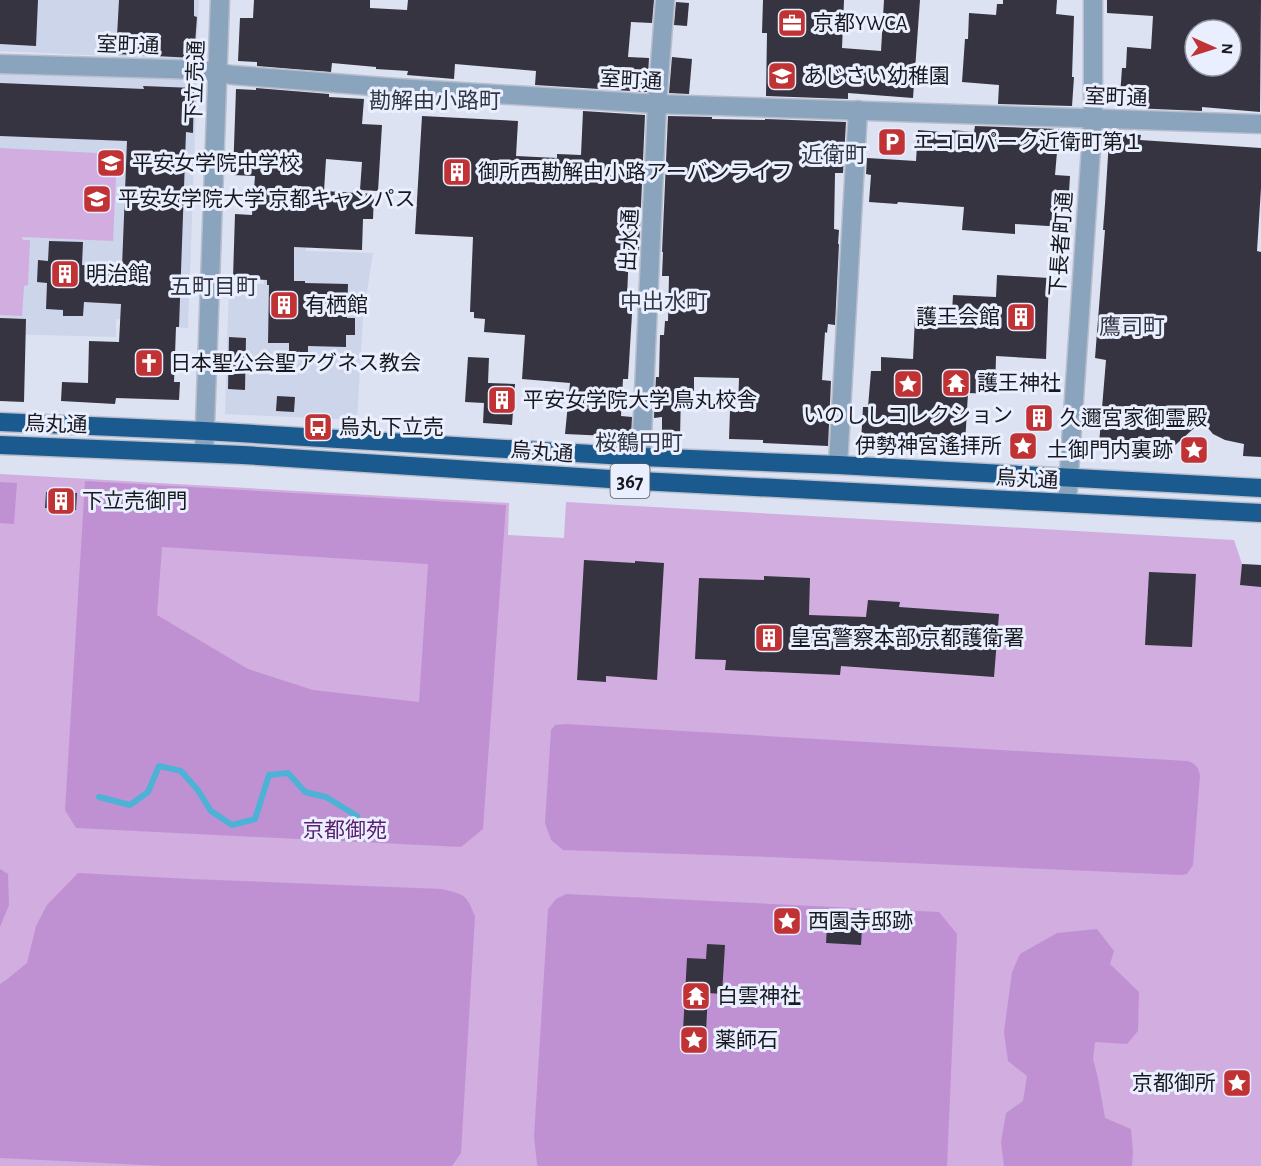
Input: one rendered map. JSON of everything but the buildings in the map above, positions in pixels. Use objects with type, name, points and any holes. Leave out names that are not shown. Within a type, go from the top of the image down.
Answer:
[{"type":"highway","name":"烏丸通","points":[[0,422],[204,431],[642,457],[838,465],[1261,513]]},
{"type":"highway","name":"烏丸通","points":[[0,445],[204,453],[640,481],[1067,491],[1261,488]]},
{"type":"street","name":"下立売通","points":[[204,453],[220,0]]},
{"type":"street","name":"出水通","points":[[640,481],[657,104],[665,0]]},
{"type":"street","name":"下長者町通","points":[[1067,491],[1093,118],[1093,0]]},
{"type":"street","name":"室町通","points":[[0,64],[201,70],[397,88],[657,104],[1261,124]]},
{"type":"street","points":[[838,465],[858,110]]},
{"type":"shaded area","points":[[0,0],[199,0],[196,60],[0,51]]},
{"type":"shaded area","name":"平安女学院大学 京都キャンパス","points":[[0,72],[197,78],[188,328],[140,326],[140,320],[116,319],[116,337],[0,334]]},
{"type":"shaded area","name":"平安女学院大学 京都キャンパス","points":[[266,244],[306,245],[306,251],[373,253],[363,318],[357,420],[225,414],[229,284],[264,284]]},
{"type":"green space","points":[[0,148],[117,154],[113,241],[22,237],[23,240],[30,240],[28,285],[24,286],[22,316],[0,315]]},
{"type":"green space","name":"京都御苑","points":[[0,474],[509,503],[508,535],[564,538],[566,502],[1234,540],[1242,564],[1261,565],[1261,1166],[0,1166]]},
{"type":"green space","points":[[85,481],[506,505],[483,829],[461,847],[76,828],[65,810]],"holes":[[[162,547],[428,564],[419,702],[313,690],[248,669],[157,615]]]},
{"type":"green space","points":[[0,482],[17,483],[14,524],[0,523]]},
{"type":"green space","points":[[555,725],[1187,761],[1196,766],[1200,776],[1193,865],[1187,874],[1182,875],[563,850],[551,840],[545,823],[551,730]]},
{"type":"green space","points":[[0,869],[8,874],[9,905],[0,927]]},
{"type":"green space","points":[[78,873],[442,889],[464,896],[475,916],[461,1153],[452,1166],[164,1166],[0,1158],[0,984],[27,963],[36,926],[47,905]]},
{"type":"green space","points":[[566,894],[939,912],[957,934],[947,1166],[538,1166],[534,1137],[548,909],[556,899]]},
{"type":"green space","points":[[1097,929],[1114,951],[1110,964],[1139,992],[1138,1031],[1127,1044],[1095,1042],[1093,1059],[1105,1118],[1131,1129],[1132,1166],[1004,1166],[1001,1142],[1006,1113],[1023,1101],[1027,1076],[1008,1061],[1004,1032],[1012,972],[1020,954],[1057,933]]},
{"type":"waterway","points":[[99,797],[130,805],[148,792],[159,766],[181,771],[197,789],[211,811],[232,825],[255,819],[269,775],[288,773],[305,792],[326,797],[357,816]]},
{"type":"place","name":"京都YWCA","points":[[792,23]]},
{"type":"place","name":"あじさい幼稚園","points":[[782,76]]},
{"type":"place","name":"エコロパーク近衛町第１","points":[[892,142]]},
{"type":"place","name":"平安女学院中学校","points":[[111,163]]},
{"type":"place","name":"御所西勘解由小路アーバンライフ","points":[[457,172]]},
{"type":"place","name":"平安女学院大学 京都キャンパス","points":[[97,199]]},
{"type":"place","name":"明治館","points":[[65,274]]},
{"type":"place","name":"有栖館","points":[[284,305]]},
{"type":"place","name":"護王会館","points":[[1021,317]]},
{"type":"place","name":"日本聖公会聖アグネス教会","points":[[149,363]]},
{"type":"place","name":"護王神社","points":[[956,383]]},
{"type":"place","name":"いのししコレクション","points":[[908,384]]},
{"type":"place","name":"平安女学院大学 鳥丸校舎","points":[[502,400]]},
{"type":"place","name":"久邇宮家御霊殿","points":[[1039,418]]},
{"type":"place","name":"烏丸下立売","points":[[318,427]]},
{"type":"place","name":"伊勢神宮遙拝所","points":[[1023,446]]},
{"type":"place","name":"土御門内裏跡","points":[[1194,450]]},
{"type":"place","name":"下立売御門","points":[[61,501]]},
{"type":"place","name":"皇宮警察本部 京都護衛署","points":[[769,638]]},
{"type":"place","name":"西園寺邸跡","points":[[787,921]]},
{"type":"place","name":"白雲神社","points":[[696,996]]},
{"type":"place","name":"薬師石","points":[[694,1040]]},
{"type":"place","name":"京都御所","points":[[1237,1083]]},
{"type":"district","name":"勘解由小路町","points":[[435,100]]},
{"type":"district","name":"近衛町","points":[[834,154]]},
{"type":"district","name":"五町目町","points":[[214,286]]},
{"type":"district","name":"中出水町","points":[[664,301]]},
{"type":"district","name":"鷹司町","points":[[1132,326]]},
{"type":"district","name":"桜鶴円町","points":[[639,442]]}]
